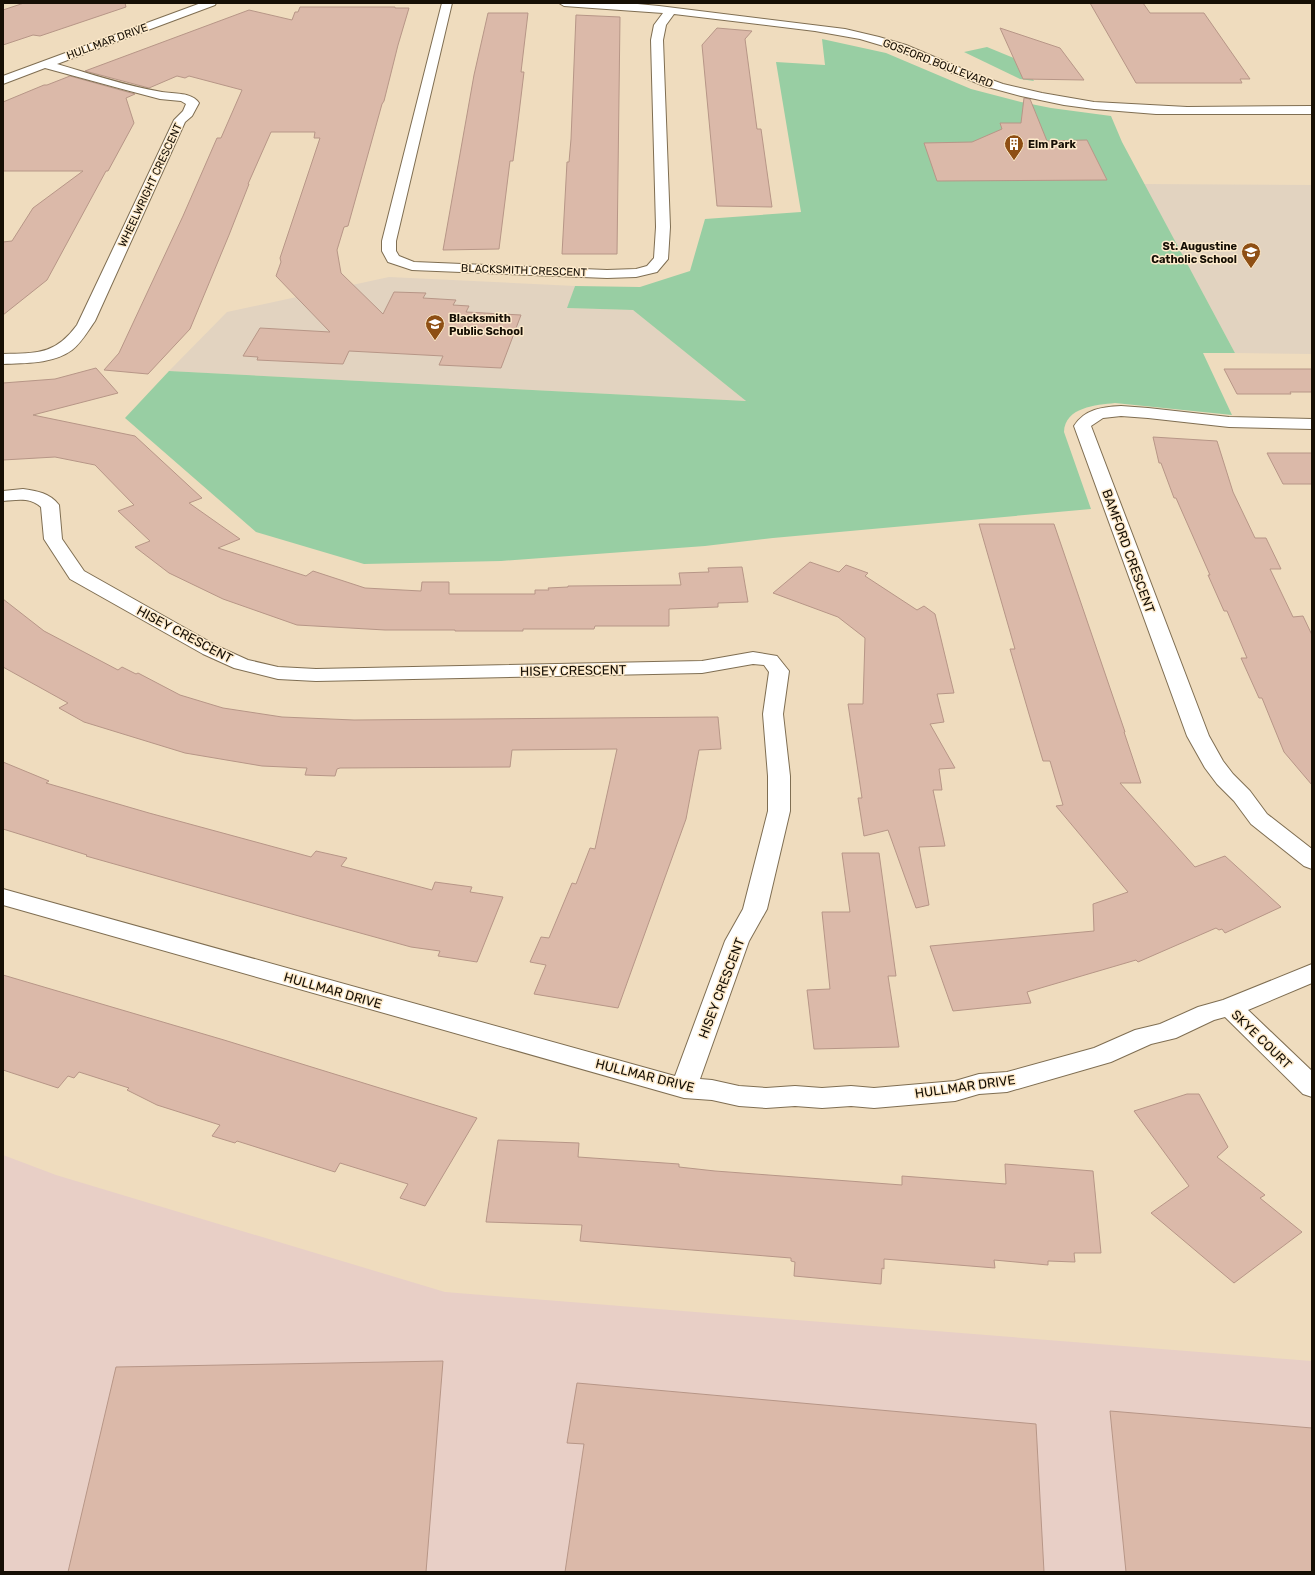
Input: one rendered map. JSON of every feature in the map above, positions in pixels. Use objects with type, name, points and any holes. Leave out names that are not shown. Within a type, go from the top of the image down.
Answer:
[{"type":"street","name":"HULLMAR DRIVE","points":[[3,80],[211,3]]},
{"type":"street","name":"BLACKSMITH CRESCENT","points":[[447,3],[389,241],[389,250],[393,259],[412,266],[607,274],[636,273],[652,269],[662,260],[663,227],[657,40],[660,25],[671,10]]},
{"type":"street","name":"GOSFORD BOULEVARD","points":[[564,3],[632,6],[671,10],[796,25],[875,40],[914,52],[981,81],[1067,102],[1141,109],[1312,110]]},
{"type":"street","name":"WHEELWRIGHT CRESCENT","points":[[3,359],[55,354],[68,345],[88,321],[180,120],[188,113],[193,103],[184,98],[160,95],[43,64]]},
{"type":"street","name":"BAMFORD CRESCENT","points":[[1312,424],[1218,422],[1129,412],[1107,412],[1094,415],[1086,420],[1082,426],[1198,736],[1213,763],[1225,779],[1242,796],[1259,819],[1312,862]]},
{"type":"street","name":"HISEY CRESCENT","points":[[3,496],[23,494],[36,496],[50,505],[54,539],[65,559],[77,576],[210,650],[241,664],[278,673],[316,675],[702,667],[753,658],[770,660],[779,671],[773,714],[777,747],[779,811],[755,910],[738,941],[684,1088]]},
{"type":"street","name":"HULLMAR DRIVE","points":[[3,897],[684,1088],[712,1090],[738,1096],[766,1098],[795,1096],[822,1098],[851,1096],[874,1098],[955,1091],[979,1084],[1008,1082],[1102,1055],[1144,1037],[1167,1031],[1207,1013],[1230,1007],[1312,973]]},
{"type":"street","name":"SKYE COURT","points":[[1230,1007],[1312,1087]]},
{"type":"shaded area","name":"St. Augustine Catholic School","points":[[1144,184],[1312,185],[1312,354],[1235,353]]},
{"type":"shaded area","name":"Blacksmith Public School","points":[[389,277],[575,286],[568,308],[633,310],[746,401],[169,371],[227,312]]},
{"type":"shaded area","points":[[3,1155],[56,1175],[445,1292],[1312,1361],[1312,1572],[3,1572]]},
{"type":"green space","points":[[822,39],[886,53],[971,89],[1051,108],[1111,116],[1122,142],[1235,353],[1203,353],[1232,415],[1115,403],[1091,406],[1076,412],[1070,417],[1064,432],[1091,509],[773,538],[705,546],[501,561],[364,564],[256,532],[125,418],[169,371],[746,401],[633,310],[567,308],[575,286],[640,287],[690,271],[705,219],[801,212],[776,62],[825,65]]},
{"type":"green space","points":[[987,47],[1021,61],[1034,81],[1020,79],[964,52]]},
{"type":"building","points":[[24,3],[125,3],[126,7],[40,36],[33,35],[3,45],[3,10]]},
{"type":"building","points":[[1090,3],[1143,3],[1150,13],[1204,13],[1250,79],[1240,79],[1242,83],[1136,83]]},
{"type":"building","points":[[300,7],[409,8],[348,226],[344,227],[337,250],[341,273],[383,314],[394,292],[426,293],[423,298],[456,300],[453,305],[469,306],[466,312],[521,315],[501,368],[439,365],[443,356],[349,351],[343,364],[257,360],[258,357],[243,356],[260,328],[330,332],[276,276],[281,262],[280,258],[320,138],[314,138],[315,132],[271,132],[248,184],[229,235],[190,329],[148,374],[104,370],[119,353],[183,216],[217,138],[221,138],[242,90],[189,76],[185,78],[177,76],[149,88],[85,71],[249,10],[292,20],[295,12],[298,12]]},
{"type":"building","points":[[488,13],[528,13],[521,72],[524,72],[517,130],[513,161],[510,161],[499,249],[443,250],[474,75]]},
{"type":"building","points":[[576,15],[620,17],[617,254],[562,254],[567,162],[569,162],[571,139]]},
{"type":"building","points":[[717,28],[752,31],[745,39],[757,129],[761,129],[772,207],[717,206],[702,45]]},
{"type":"building","points":[[1000,28],[1060,48],[1084,80],[1023,79]]},
{"type":"building","points":[[70,76],[135,94],[126,98],[134,123],[108,171],[106,171],[47,280],[3,315],[3,242],[12,241],[33,208],[83,171],[3,171],[3,102]]},
{"type":"building","name":"Elm Park","points":[[1024,98],[1030,99],[1047,141],[1087,140],[1107,180],[937,181],[924,143],[972,142],[1002,129],[1000,123],[1021,123]]},
{"type":"building","points":[[96,368],[118,393],[33,415],[135,436],[202,498],[189,503],[240,539],[218,548],[306,576],[313,571],[365,588],[421,591],[422,582],[449,582],[449,594],[535,594],[535,590],[549,590],[548,588],[568,586],[681,585],[679,573],[709,572],[708,568],[742,567],[748,602],[718,603],[718,607],[669,609],[669,626],[595,626],[594,629],[455,631],[385,630],[297,625],[223,599],[169,573],[135,547],[150,541],[118,511],[134,505],[95,465],[55,457],[3,460],[3,383],[55,379]]},
{"type":"building","points":[[1224,369],[1312,369],[1312,392],[1290,392],[1291,394],[1237,394]]},
{"type":"building","points":[[1153,437],[1217,441],[1233,492],[1255,538],[1266,538],[1281,569],[1270,569],[1293,617],[1303,616],[1312,635],[1312,785],[1284,752],[1262,698],[1259,698],[1241,658],[1247,658],[1227,611],[1224,611],[1176,498],[1174,498],[1161,463],[1159,463]]},
{"type":"building","points":[[1267,453],[1312,453],[1312,484],[1283,484]]},
{"type":"building","points":[[979,524],[1054,524],[1141,783],[1120,783],[1195,867],[1225,856],[1281,907],[1225,933],[1222,929],[1219,930],[1216,928],[1138,962],[1136,960],[1027,992],[1031,1003],[953,1011],[930,946],[1094,931],[1093,904],[1128,892],[1056,806],[1063,805],[1050,761],[1043,761],[1010,649],[1015,649]]},
{"type":"building","points":[[810,562],[839,572],[846,565],[868,573],[865,576],[917,610],[924,606],[935,614],[954,693],[937,694],[944,722],[930,724],[955,768],[939,769],[942,790],[933,790],[945,846],[919,847],[929,905],[916,908],[888,830],[864,836],[858,798],[862,798],[848,704],[863,704],[865,638],[838,617],[773,593]]},
{"type":"building","points":[[3,599],[44,631],[118,670],[122,667],[136,674],[138,673],[180,695],[223,708],[282,717],[354,720],[718,717],[721,749],[699,750],[686,819],[618,1008],[534,994],[546,965],[530,962],[541,937],[549,938],[572,883],[576,884],[590,848],[595,849],[617,749],[512,750],[510,767],[340,768],[337,769],[335,776],[305,775],[307,768],[262,766],[185,753],[84,722],[59,708],[68,703],[3,667]]},
{"type":"building","points":[[3,762],[49,781],[46,783],[149,813],[311,857],[316,851],[347,858],[341,866],[432,890],[435,882],[472,887],[470,892],[503,897],[477,962],[438,956],[440,951],[411,947],[313,920],[86,856],[87,855],[3,829]]},
{"type":"building","points":[[842,853],[879,853],[896,976],[888,976],[899,1047],[814,1049],[807,990],[830,989],[822,912],[850,912]]},
{"type":"building","points":[[3,975],[224,1040],[477,1118],[425,1206],[400,1198],[408,1184],[340,1163],[335,1172],[237,1141],[235,1143],[212,1136],[220,1125],[157,1105],[127,1090],[129,1088],[79,1072],[74,1078],[68,1076],[58,1088],[3,1070]]},
{"type":"building","points":[[1187,1094],[1199,1094],[1228,1147],[1217,1157],[1265,1195],[1260,1198],[1302,1232],[1234,1283],[1151,1213],[1189,1186],[1134,1111]]},
{"type":"building","points":[[498,1140],[579,1143],[578,1157],[679,1164],[679,1167],[715,1171],[902,1185],[902,1176],[1006,1184],[1005,1164],[1093,1171],[1101,1253],[1074,1253],[1075,1262],[1048,1261],[1048,1265],[994,1260],[995,1268],[884,1259],[881,1284],[794,1276],[795,1262],[791,1261],[791,1258],[580,1241],[582,1225],[486,1222]]},
{"type":"building","points":[[443,1361],[426,1572],[68,1572],[116,1367]]},
{"type":"building","points":[[577,1383],[1036,1424],[1044,1572],[565,1572],[584,1444],[567,1443]]},
{"type":"building","points":[[1110,1411],[1312,1428],[1312,1572],[1126,1572]]},
{"type":"place","name":"Elm Park","points":[[1014,161]]},
{"type":"place","name":"St. Augustine Catholic School","points":[[1251,269]]},
{"type":"place","name":"Blacksmith Public School","points":[[435,341]]}]
